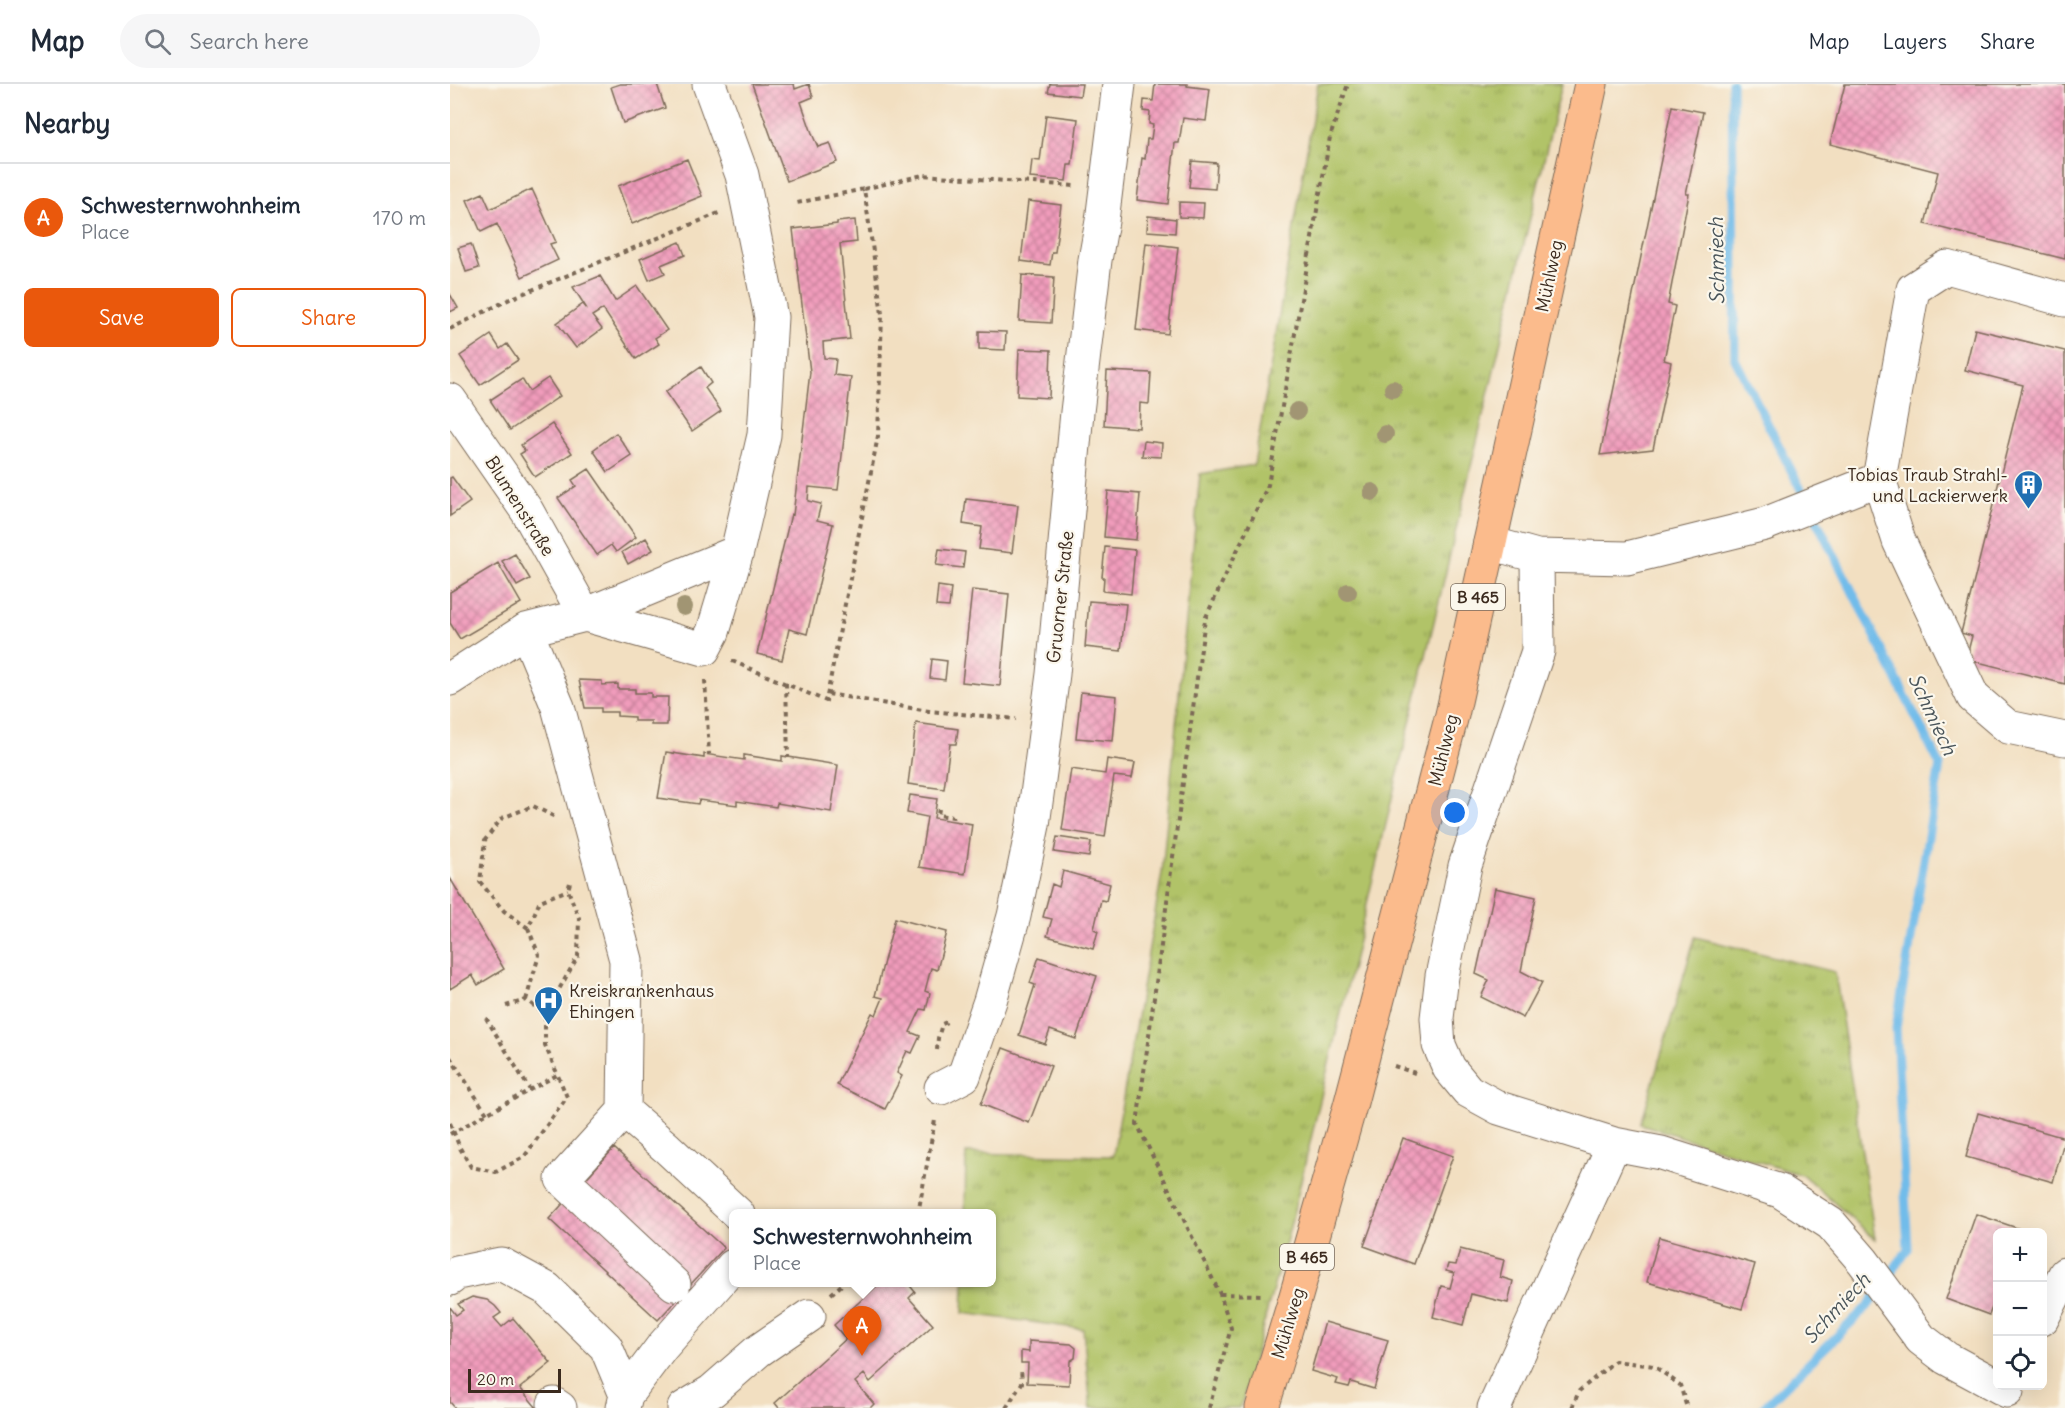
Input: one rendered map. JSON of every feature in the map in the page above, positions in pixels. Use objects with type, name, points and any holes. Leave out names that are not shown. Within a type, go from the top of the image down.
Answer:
[{"type":"main road","name":"Mühlweg","points":[[1262,1408],[1350,1106],[1452,715],[1591,84]]},
{"type":"street","points":[[585,615],[704,649],[713,632],[737,552],[764,435],[771,317],[742,175],[709,84]]},
{"type":"street","name":"Gruorner Straße","points":[[941,1088],[964,1076],[990,1002],[1014,916],[1030,842],[1047,722],[1095,260],[1119,84]]},
{"type":"street","points":[[2065,300],[1947,267],[1913,289],[1879,479],[1899,541],[1973,697],[2008,728],[2065,739]]},
{"type":"street","name":"Blumenstraße","points":[[450,400],[527,511],[585,615]]},
{"type":"street","points":[[1490,543],[1537,556],[1627,558],[1765,524],[1879,479]]},
{"type":"street","points":[[450,679],[526,630],[585,615],[737,552]]},
{"type":"street","points":[[1537,556],[1538,651],[1465,866],[1442,976],[1437,1018],[1439,1045],[1449,1068],[1468,1091],[1499,1108],[1614,1144],[1661,1153],[1780,1191],[1831,1224],[1863,1261],[1921,1339],[1946,1358],[2005,1395]]},
{"type":"street","points":[[526,630],[558,707],[626,960],[624,1111],[562,1179],[674,1284]]},
{"type":"street","points":[[624,1111],[668,1148],[733,1209]]},
{"type":"street","points":[[1494,1408],[1614,1144]]},
{"type":"street","points":[[450,1279],[458,1273],[501,1264],[547,1289],[606,1347],[624,1401]]},
{"type":"street","points":[[624,1401],[662,1347],[729,1271]]},
{"type":"street","points":[[2047,1311],[2065,1274]]},
{"type":"street","points":[[684,1408],[712,1391],[758,1351],[808,1316]]},
{"type":"path","points":[[1209,1408],[1231,1328],[1220,1294],[1137,1124],[1205,619],[1268,485],[1330,137],[1348,84]]},
{"type":"path","points":[[797,203],[923,174],[1086,186],[1085,198],[1105,199]]},
{"type":"path","points":[[709,754],[704,649],[826,701],[828,694],[878,436],[882,314],[864,189]]},
{"type":"path","points":[[450,329],[510,299],[747,201]]},
{"type":"path","points":[[786,683],[788,758]]},
{"type":"path","points":[[828,694],[929,711],[1047,722]]},
{"type":"path","points":[[526,1000],[539,955],[528,928],[504,911],[480,882],[485,840],[502,818],[533,806],[564,822]]},
{"type":"path","points":[[939,809],[938,814],[945,818],[953,817],[954,812]]},
{"type":"path","points":[[450,1123],[452,1133],[471,1167],[496,1172],[524,1157],[567,1097],[545,1045],[546,1014],[578,956],[579,918],[568,890],[571,879]]},
{"type":"path","points":[[528,928],[540,901],[568,890]]},
{"type":"path","points":[[526,1000],[546,1014]]},
{"type":"path","points":[[506,1006],[526,1000]]},
{"type":"path","points":[[486,1018],[530,1090]]},
{"type":"path","points":[[450,1057],[487,1114]]},
{"type":"path","points":[[452,1133],[557,1075]]},
{"type":"path","points":[[919,1209],[941,1088]]},
{"type":"path","points":[[1220,1294],[1296,1296]]},
{"type":"path","points":[[1572,1408],[1580,1391],[1615,1361],[1654,1366],[1680,1385],[1687,1408]]},
{"type":"path","points":[[1006,1408],[1022,1383],[1020,1368]]},
{"type":"green space","points":[[1318,84],[1562,84],[1289,1231],[1243,1399],[1239,1408],[1091,1408],[1083,1329],[963,1313],[964,1287],[996,1287],[996,1209],[965,1209],[966,1153],[1113,1156],[1162,873],[1200,474],[1254,465]]},
{"type":"green space","points":[[1695,937],[1835,972],[1875,1239],[1804,1176],[1641,1124]]},
{"type":"building","points":[[620,84],[657,84],[665,108],[623,123],[611,87]]},
{"type":"building","points":[[752,84],[794,84],[795,89],[809,84],[813,97],[801,102],[813,136],[818,147],[830,143],[837,162],[787,181]]},
{"type":"building","points":[[1050,84],[1082,84],[1080,96],[1048,92]]},
{"type":"building","points":[[1155,84],[1187,84],[1187,86],[1210,89],[1206,121],[1183,118],[1179,143],[1175,143],[1168,204],[1137,200],[1142,158],[1145,159],[1147,139],[1151,139],[1153,125],[1149,124],[1150,112],[1143,111],[1144,100],[1153,101]]},
{"type":"building","points":[[1845,84],[2065,84],[2065,259],[1925,224],[1938,172],[1830,144]]},
{"type":"building","points":[[1672,106],[1703,112],[1686,194],[1689,194],[1668,304],[1675,306],[1664,360],[1671,362],[1660,416],[1653,449],[1600,455]]},
{"type":"building","points":[[1046,115],[1078,119],[1072,165],[1068,165],[1066,181],[1030,178],[1032,160],[1040,161]]},
{"type":"building","points":[[687,159],[702,196],[632,224],[618,186]]},
{"type":"building","points":[[1192,161],[1217,163],[1215,189],[1189,187]]},
{"type":"building","points":[[532,189],[556,242],[550,244],[558,260],[522,277],[497,224],[481,232],[467,200],[483,193],[490,209]]},
{"type":"building","points":[[1028,201],[1061,205],[1055,252],[1052,252],[1050,265],[1021,261]]},
{"type":"building","points":[[1179,202],[1204,203],[1203,218],[1179,217]]},
{"type":"building","points":[[1148,216],[1176,219],[1175,233],[1147,231]]},
{"type":"building","points":[[855,220],[857,242],[840,244],[850,339],[823,342],[824,358],[836,359],[834,375],[851,377],[838,490],[809,487],[808,501],[821,504],[817,520],[833,524],[807,634],[789,629],[782,660],[757,654],[791,514],[793,515],[810,372],[793,229]]},
{"type":"building","points":[[680,242],[685,255],[661,265],[665,273],[649,280],[640,259]]},
{"type":"building","points":[[1146,243],[1178,247],[1168,334],[1136,330]]},
{"type":"building","points":[[471,244],[479,268],[466,272],[458,248]]},
{"type":"building","points":[[1022,275],[1054,277],[1051,323],[1019,321]]},
{"type":"building","points":[[600,276],[615,301],[637,286],[667,330],[655,338],[659,344],[636,359],[603,309],[592,316],[602,329],[576,348],[557,323],[583,304],[587,309],[573,287]]},
{"type":"building","points":[[450,294],[458,308],[450,312]]},
{"type":"building","name":"Tobias Traub Strahl- und Lackierwerk","points":[[1975,329],[2065,351],[2065,684],[1966,659],[1972,636],[1961,633],[2023,385],[1965,370]]},
{"type":"building","points":[[979,331],[1006,332],[1005,350],[979,349]]},
{"type":"building","points":[[491,335],[500,349],[507,344],[518,360],[480,385],[460,356]]},
{"type":"building","points":[[1019,349],[1051,350],[1049,398],[1017,396]]},
{"type":"building","points":[[701,367],[711,383],[705,388],[721,411],[692,431],[665,392]]},
{"type":"building","points":[[1107,371],[1151,373],[1149,404],[1140,403],[1139,428],[1104,425]]},
{"type":"building","points":[[548,378],[560,396],[510,430],[490,400],[522,379],[529,391]]},
{"type":"building","points":[[552,424],[572,453],[535,477],[520,454],[525,451],[521,445]]},
{"type":"building","points":[[616,433],[632,456],[608,472],[593,450]]},
{"type":"building","points":[[1144,441],[1162,443],[1161,457],[1142,456]]},
{"type":"building","points":[[589,469],[636,537],[616,552],[611,545],[597,555],[558,498],[576,486],[572,480]]},
{"type":"building","points":[[452,477],[470,502],[450,516],[450,478]]},
{"type":"building","points":[[1108,491],[1140,494],[1136,540],[1104,537]]},
{"type":"building","points":[[966,499],[1018,505],[1012,553],[979,549],[982,527],[963,524]]},
{"type":"building","points":[[646,538],[653,550],[628,564],[622,552]]},
{"type":"building","points":[[1105,547],[1135,550],[1131,594],[1103,591]]},
{"type":"building","points":[[939,549],[965,552],[963,568],[936,565]]},
{"type":"building","points":[[515,554],[530,579],[517,586],[502,561]]},
{"type":"building","points":[[498,563],[521,603],[460,639],[450,623],[450,592]]},
{"type":"building","points":[[938,586],[951,588],[949,607],[936,606]]},
{"type":"building","points":[[972,590],[1009,594],[1000,686],[962,682]]},
{"type":"building","points":[[1089,601],[1126,604],[1121,651],[1085,647]]},
{"type":"building","points":[[932,659],[947,661],[945,680],[930,678]]},
{"type":"building","points":[[579,680],[602,681],[602,685],[618,684],[618,689],[635,689],[635,693],[651,693],[651,697],[668,697],[667,725],[651,725],[651,721],[634,721],[634,717],[617,716],[617,712],[601,712],[601,708],[585,708]]},
{"type":"building","points":[[1081,692],[1117,696],[1113,741],[1076,738]]},
{"type":"building","points":[[916,723],[958,729],[956,744],[950,744],[944,789],[908,784]]},
{"type":"building","points":[[666,752],[704,758],[704,754],[744,760],[744,755],[782,761],[782,756],[838,765],[831,812],[777,803],[776,807],[737,801],[737,805],[699,800],[698,804],[658,798]]},
{"type":"building","points":[[1107,759],[1135,763],[1132,778],[1114,776],[1105,837],[1062,830],[1071,769],[1105,774]]},
{"type":"building","points":[[910,795],[937,799],[934,818],[972,824],[965,874],[919,867],[927,817],[907,813]]},
{"type":"building","points":[[1057,837],[1091,842],[1089,857],[1054,852]]},
{"type":"building","points":[[1063,871],[1110,884],[1106,901],[1101,900],[1094,929],[1098,931],[1093,949],[1047,936],[1052,919],[1043,917],[1052,884],[1059,887]]},
{"type":"building","points":[[450,878],[504,969],[478,985],[472,975],[450,989]]},
{"type":"building","points":[[1495,888],[1536,897],[1521,971],[1542,982],[1523,1018],[1481,997],[1489,980],[1476,974]]},
{"type":"building","points":[[895,918],[947,932],[937,970],[931,968],[925,991],[930,993],[926,1010],[921,1009],[910,1032],[920,1036],[912,1053],[907,1051],[897,1073],[902,1076],[885,1109],[837,1085],[872,1013],[876,1015],[883,998],[875,996]]},
{"type":"building","points":[[1039,957],[1097,976],[1076,1039],[1050,1030],[1045,1044],[1019,1035],[1035,985],[1030,983]]},
{"type":"building","points":[[1003,1048],[1051,1066],[1029,1123],[981,1104]]},
{"type":"building","points":[[1978,1113],[2065,1138],[2053,1182],[1966,1157]]},
{"type":"building","points":[[1403,1138],[1453,1156],[1414,1264],[1364,1246]]},
{"type":"building","points":[[614,1148],[724,1248],[658,1320],[549,1219]]},
{"type":"building","points":[[1976,1214],[2017,1228],[1993,1228],[1993,1305],[1989,1315],[1946,1299]]},
{"type":"building","points":[[1659,1237],[1755,1264],[1742,1309],[1647,1282]]},
{"type":"building","points":[[1460,1249],[1504,1260],[1500,1277],[1513,1281],[1508,1303],[1471,1294],[1463,1325],[1433,1317],[1441,1286],[1450,1288],[1454,1273],[1446,1271],[1448,1264],[1456,1265]]},
{"type":"building","points":[[876,1287],[911,1287],[915,1292],[909,1298],[933,1325],[870,1382],[864,1374],[855,1382],[874,1404],[870,1408],[779,1408],[775,1403],[846,1339],[834,1325]]},
{"type":"building","points":[[472,1297],[487,1300],[495,1306],[501,1313],[494,1318],[502,1327],[513,1318],[551,1363],[520,1388],[537,1408],[455,1408],[450,1402],[450,1307],[456,1315],[463,1310],[458,1304]]},
{"type":"building","points":[[1325,1322],[1388,1340],[1374,1389],[1351,1382],[1349,1387],[1336,1384],[1338,1379],[1311,1371]]},
{"type":"building","points":[[1029,1341],[1071,1344],[1076,1348],[1075,1358],[1070,1361],[1069,1385],[1027,1383],[1028,1363],[1021,1363],[1021,1351],[1029,1352]]},
{"type":"waterway","name":"Schmiech","points":[[1732,84],[1735,359],[1940,765],[1896,1028],[1908,1249],[1868,1306],[1763,1408]]},
{"type":"place","name":"Tobias Traub Strahl- und Lackierwerk","points":[[2029,510]]},
{"type":"place","name":"Kreiskrankenhaus Ehingen","points":[[548,1026]]},
{"type":"place","name":"Schwesternwohnheim","points":[[862,1356]]}]
